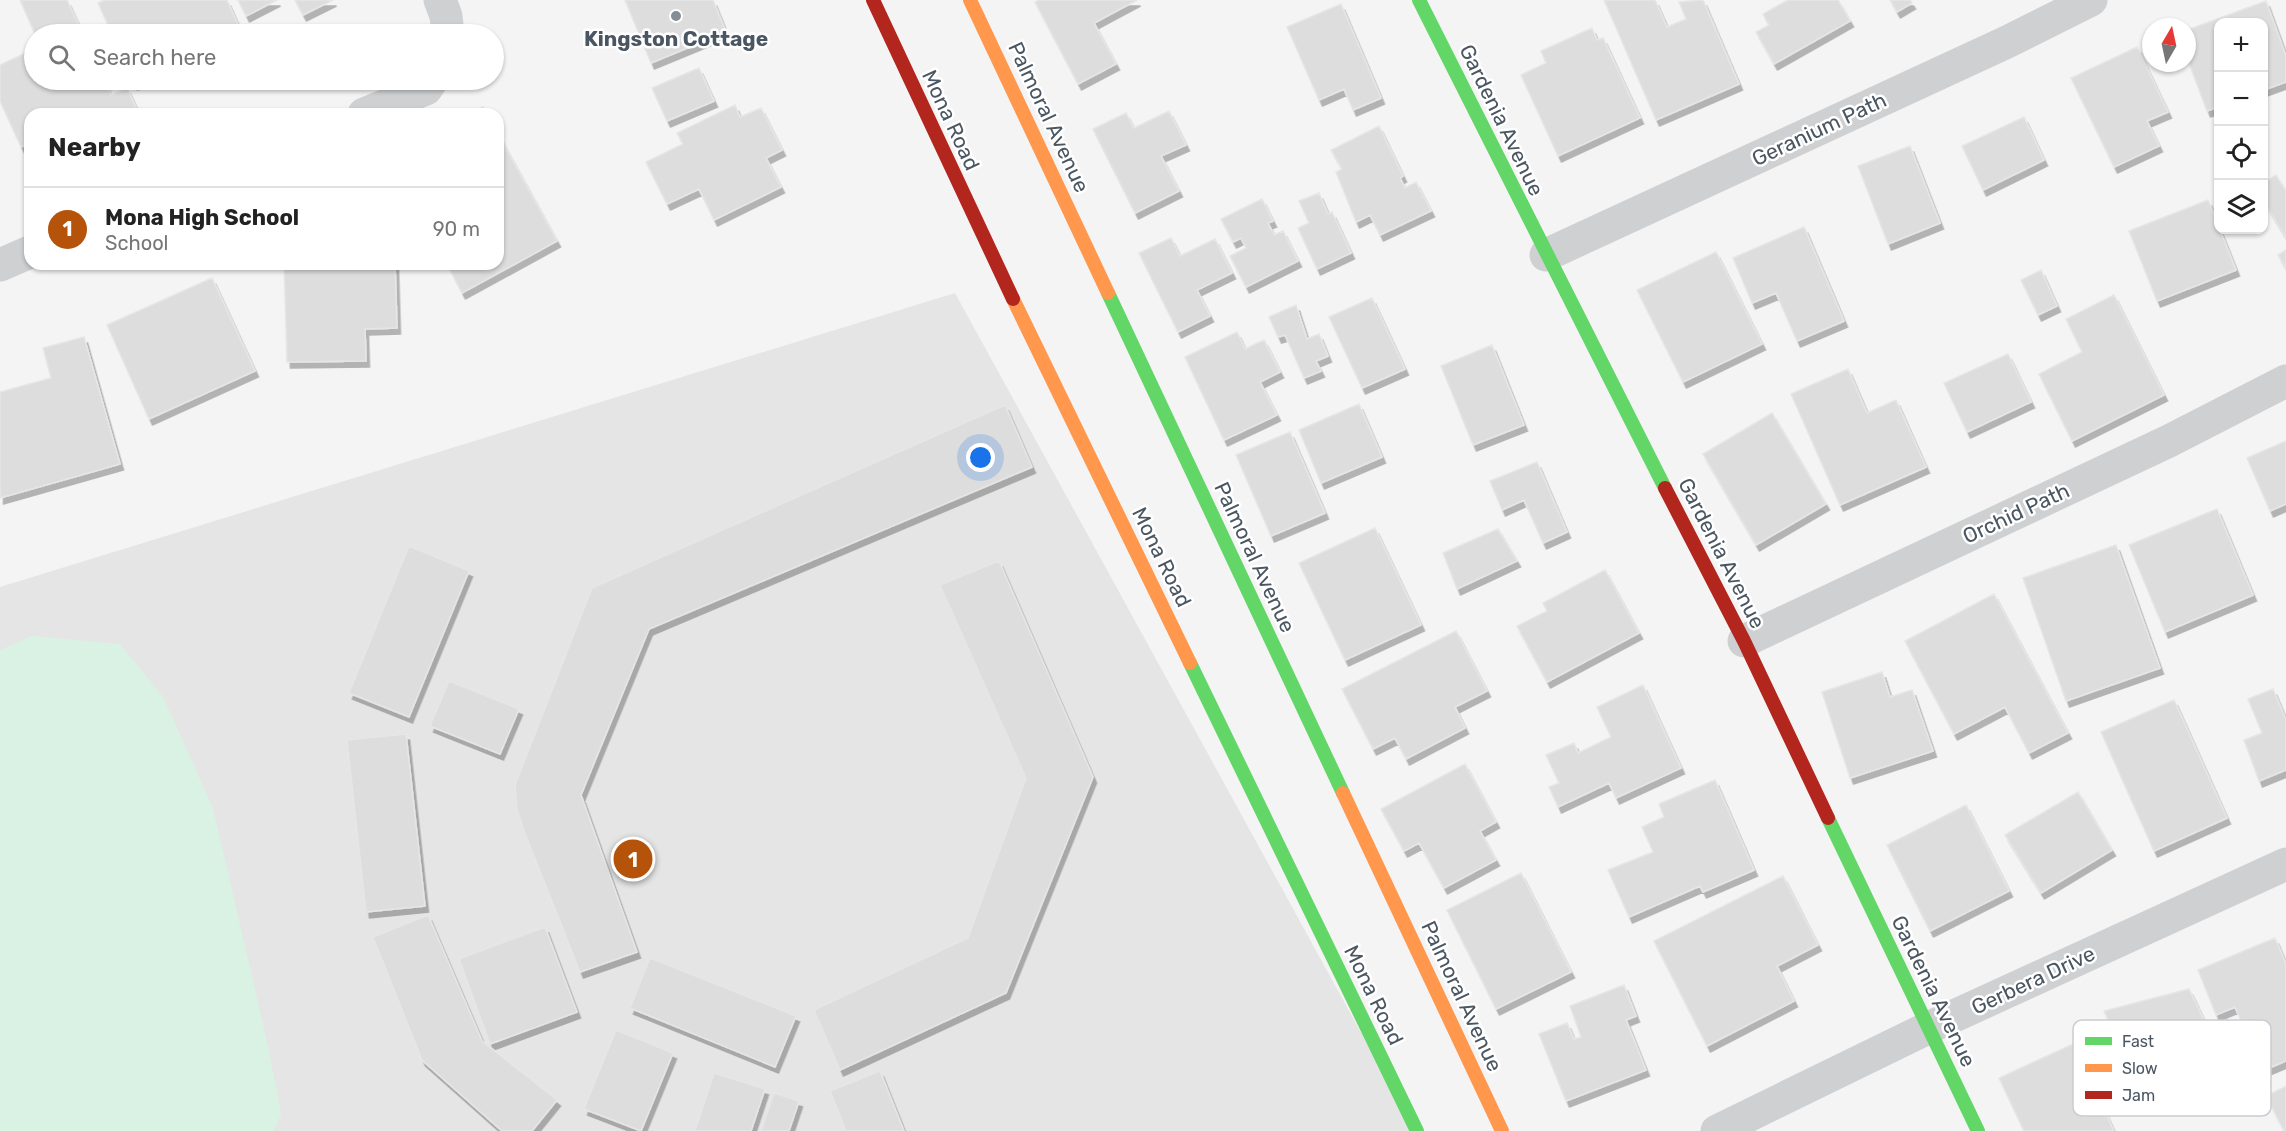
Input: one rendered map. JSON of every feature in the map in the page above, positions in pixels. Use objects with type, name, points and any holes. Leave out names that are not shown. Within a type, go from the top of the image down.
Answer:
[{"type":"street","points":[[440,0],[447,24]]},
{"type":"street","name":"Mona Road","points":[[873,0],[948,165],[1417,1131]]},
{"type":"street","name":"Palmoral Avenue","points":[[970,0],[1502,1131]]},
{"type":"street","name":"Gardenia Avenue","points":[[1419,0],[1546,255],[1744,641],[1978,1131]]},
{"type":"street","name":"Geranium Path","points":[[1546,255],[2007,42],[2091,0]]},
{"type":"street","points":[[379,108],[424,90]]},
{"type":"street","points":[[0,265],[24,255]]},
{"type":"street","name":"Orchid Path","points":[[1744,641],[2158,446],[2286,381]]},
{"type":"street","name":"Gerbera Drive","points":[[1717,1131],[1928,1028],[2286,864]]},
{"type":"shaded area","points":[[955,293],[1415,1131],[0,1131],[0,587]]},
{"type":"green space","points":[[32,636],[120,644],[163,697],[213,808],[268,1046],[281,1114],[274,1131],[0,1131],[0,650]]},
{"type":"building","points":[[20,0],[67,0],[78,24],[31,24]]},
{"type":"building","points":[[105,0],[227,0],[238,24],[107,24],[98,3]]},
{"type":"building","points":[[238,0],[277,0],[246,16]]},
{"type":"building","points":[[295,0],[333,0],[303,15]]},
{"type":"building","name":"Kingston Cottage","points":[[625,0],[713,0],[726,32],[651,63]]},
{"type":"building","points":[[1039,0],[1137,0],[1094,23],[1116,64],[1078,84],[1035,2]]},
{"type":"building","points":[[1604,0],[1655,0],[1667,27],[1686,19],[1679,2],[1703,0],[1739,84],[1656,120]]},
{"type":"building","points":[[1788,0],[1838,0],[1850,21],[1774,64],[1756,32],[1769,25],[1763,14]]},
{"type":"building","points":[[1890,0],[1910,0],[1912,3],[1897,12]]},
{"type":"building","points":[[2266,1],[2286,56],[2286,82],[2268,89],[2268,18],[2220,18]]},
{"type":"building","points":[[1341,4],[1381,98],[1353,110],[1344,89],[1319,100],[1287,27]]},
{"type":"building","points":[[2214,20],[2214,108],[2207,111],[2192,72],[2196,72],[2196,27]]},
{"type":"building","points":[[1592,28],[1597,40],[1603,38],[1640,118],[1558,156],[1521,75],[1546,63],[1541,51]]},
{"type":"building","points":[[2137,47],[2142,57],[2142,72],[2149,72],[2168,112],[2147,121],[2159,146],[2114,167],[2071,78]]},
{"type":"building","points":[[24,54],[24,90],[109,90],[111,95],[128,90],[136,108],[24,108],[24,146],[21,147],[0,101],[0,65]]},
{"type":"building","points":[[699,68],[714,101],[667,121],[652,88]]},
{"type":"building","points":[[735,105],[740,117],[761,108],[782,150],[766,158],[781,187],[714,220],[699,189],[667,204],[646,162],[683,144],[677,133]]},
{"type":"building","points":[[1169,111],[1186,145],[1161,156],[1179,191],[1135,213],[1093,129],[1126,113],[1134,128]]},
{"type":"building","points":[[2024,117],[2044,160],[1983,190],[1962,146]]},
{"type":"building","points":[[1379,126],[1403,176],[1400,178],[1405,188],[1416,182],[1431,211],[1380,235],[1370,215],[1356,222],[1336,172],[1342,169],[1331,150]]},
{"type":"building","points":[[504,145],[557,241],[462,293],[450,270],[504,270]]},
{"type":"building","points":[[1910,146],[1940,223],[1888,244],[1858,166]]},
{"type":"building","points":[[2276,175],[2286,191],[2286,238],[2268,209],[2268,180]]},
{"type":"building","points":[[1319,193],[1328,214],[1332,212],[1351,253],[1317,269],[1298,228],[1309,223],[1299,201]]},
{"type":"building","points":[[1262,199],[1273,221],[1268,223],[1274,235],[1283,231],[1298,261],[1246,287],[1230,256],[1246,248],[1241,238],[1233,242],[1221,219]]},
{"type":"building","points":[[2208,200],[2214,215],[2214,234],[2222,234],[2236,270],[2157,301],[2129,231]]},
{"type":"building","points":[[1804,227],[1844,321],[1797,341],[1776,293],[1752,303],[1733,258]]},
{"type":"building","points":[[1171,238],[1180,256],[1215,239],[1232,273],[1197,290],[1210,316],[1178,332],[1139,253]]},
{"type":"building","points":[[2286,250],[2286,268],[2278,255]]},
{"type":"building","points":[[1716,252],[1762,344],[1683,382],[1637,290]]},
{"type":"building","points":[[284,270],[395,270],[397,328],[365,329],[366,361],[287,362]]},
{"type":"building","points":[[2041,270],[2057,306],[2038,315],[2021,280]]},
{"type":"building","points":[[212,278],[255,371],[149,419],[107,325]]},
{"type":"building","points":[[2114,295],[2164,395],[2072,441],[2039,374],[2082,352],[2066,319]]},
{"type":"building","points":[[1372,298],[1405,369],[1362,388],[1329,317]]},
{"type":"building","points":[[1296,305],[1307,339],[1319,334],[1328,356],[1316,361],[1321,371],[1304,378],[1285,335],[1278,337],[1269,317]]},
{"type":"building","points":[[1237,332],[1245,349],[1264,340],[1280,372],[1260,382],[1277,415],[1224,440],[1185,357]]},
{"type":"building","points":[[84,337],[120,464],[0,498],[0,392],[51,378],[43,348]]},
{"type":"building","points":[[1492,345],[1524,425],[1473,445],[1441,366]]},
{"type":"building","points":[[2008,354],[2031,402],[1967,432],[1944,383]]},
{"type":"building","points":[[1848,369],[1867,413],[1896,400],[1926,467],[1840,505],[1791,394]]},
{"type":"building","points":[[1359,404],[1382,457],[1321,483],[1299,430]]},
{"type":"building","points":[[1005,405],[1032,467],[649,629],[581,795],[637,952],[580,972],[524,831],[517,809],[515,785],[592,588]]},
{"type":"building","points":[[1772,413],[1826,504],[1756,545],[1703,454]]},
{"type":"building","points":[[1290,432],[1325,513],[1271,536],[1236,455]]},
{"type":"building","points":[[2286,441],[2286,504],[2270,511],[2247,458]]},
{"type":"building","points":[[1537,462],[1567,532],[1543,543],[1524,500],[1502,510],[1490,481]]},
{"type":"building","points":[[2217,509],[2253,595],[2165,632],[2129,545]]},
{"type":"building","points":[[1375,528],[1421,625],[1345,660],[1299,563]]},
{"type":"building","points":[[1498,529],[1517,561],[1457,589],[1443,553]]},
{"type":"building","points":[[2116,545],[2160,668],[2066,701],[2023,578]]},
{"type":"building","points":[[409,546],[469,571],[409,717],[349,693]]},
{"type":"building","points":[[999,561],[1093,777],[1006,993],[840,1070],[814,1010],[968,938],[1026,778],[940,585]]},
{"type":"building","points":[[1605,570],[1639,633],[1547,682],[1517,626],[1547,611],[1543,603]]},
{"type":"building","points":[[1994,594],[2068,733],[2029,753],[2005,707],[1954,734],[1905,641]]},
{"type":"building","points":[[1456,631],[1487,691],[1455,707],[1465,728],[1406,759],[1395,738],[1373,749],[1342,689]]},
{"type":"building","points":[[1882,672],[1890,697],[1912,690],[1933,751],[1850,778],[1822,692]]},
{"type":"building","points":[[449,681],[519,709],[500,754],[430,726]]},
{"type":"building","points":[[1643,685],[1681,768],[1616,798],[1609,783],[1558,807],[1549,787],[1559,783],[1546,755],[1574,743],[1578,753],[1611,737],[1597,707]]},
{"type":"building","points":[[2273,689],[2286,720],[2286,770],[2259,781],[2244,740],[2262,733],[2248,699]]},
{"type":"building","points":[[2174,700],[2227,818],[2154,851],[2101,732]]},
{"type":"building","points":[[406,734],[425,906],[366,912],[347,740]]},
{"type":"building","points":[[1465,764],[1496,822],[1480,831],[1496,860],[1444,888],[1419,843],[1404,851],[1381,809]]},
{"type":"building","points":[[1715,780],[1754,870],[1703,892],[1700,886],[1629,917],[1608,870],[1653,852],[1642,827],[1664,817],[1659,804]]},
{"type":"building","points":[[2078,792],[2112,850],[2041,893],[2005,835]]},
{"type":"building","points":[[1966,805],[2009,891],[1930,931],[1887,845]]},
{"type":"building","points":[[1521,873],[1571,972],[1496,1009],[1447,910]]},
{"type":"building","points":[[1783,876],[1818,945],[1777,966],[1794,1001],[1707,1046],[1654,941]]},
{"type":"building","points":[[428,915],[482,1041],[557,1100],[532,1131],[502,1131],[422,1060],[373,937]]},
{"type":"building","points":[[545,927],[577,1012],[490,1044],[459,959]]},
{"type":"building","points":[[2275,938],[2286,964],[2286,1061],[2271,1067],[2271,1020],[2240,1020],[2235,1007],[2216,1015],[2198,970]]},
{"type":"building","points":[[650,958],[796,1016],[775,1067],[630,1008]]},
{"type":"building","points":[[1624,985],[1636,1016],[1626,1020],[1646,1070],[1566,1101],[1539,1034],[1567,1023],[1574,1039],[1581,1037],[1570,1006]]},
{"type":"building","points":[[2189,989],[2204,1020],[2108,1020],[2104,1011]]},
{"type":"building","points":[[616,1030],[673,1053],[641,1131],[584,1109]]},
{"type":"building","points":[[2073,1044],[2073,1116],[2107,1116],[2114,1131],[2024,1131],[1999,1078]]},
{"type":"building","points":[[880,1071],[904,1131],[846,1131],[830,1091]]},
{"type":"building","points":[[714,1073],[765,1089],[751,1131],[695,1131]]},
{"type":"building","points":[[2286,1086],[2286,1131],[2271,1106],[2271,1094]]},
{"type":"building","points":[[774,1093],[799,1101],[789,1131],[761,1131]]},
{"type":"traffic: fast","points":[[1419,0],[1665,488]]},
{"type":"traffic: fast","points":[[1108,293],[1343,793]]},
{"type":"traffic: fast","points":[[1190,663],[1417,1131]]},
{"type":"traffic: fast","points":[[1828,818],[1978,1131]]},
{"type":"traffic: slow","points":[[970,0],[1108,293]]},
{"type":"traffic: slow","points":[[1013,299],[1190,663]]},
{"type":"traffic: slow","points":[[1343,793],[1502,1131]]},
{"type":"traffic: jam","points":[[873,0],[1013,299]]},
{"type":"traffic: jam","points":[[1665,488],[1744,641],[1828,818]]},
{"type":"place","name":"Kingston Cottage","points":[[676,16]]},
{"type":"place","name":"Mona High School","points":[[633,859]]}]
